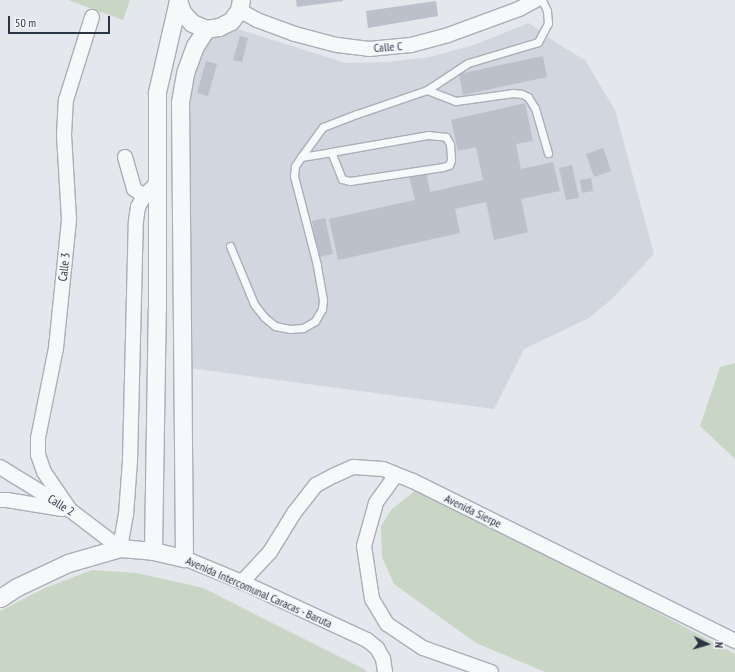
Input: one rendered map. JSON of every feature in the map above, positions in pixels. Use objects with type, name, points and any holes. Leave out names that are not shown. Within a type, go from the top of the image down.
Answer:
[{"type":"street","points":[[178,0],[182,12],[192,23],[206,29],[226,25],[240,5]]},
{"type":"street","points":[[153,551],[157,309],[157,92],[178,0]]},
{"type":"street","name":"Calle C","points":[[240,5],[257,20],[295,34],[337,45],[369,49],[411,45],[448,35],[519,9],[536,0]]},
{"type":"street","name":"Calle 3","points":[[70,510],[44,472],[38,455],[38,438],[56,348],[69,219],[64,135],[66,100],[92,17]]},
{"type":"street","points":[[184,558],[180,102],[187,66],[195,46],[206,29]]},
{"type":"street","points":[[125,157],[134,189],[144,196]]},
{"type":"street","points":[[120,548],[126,515],[130,460],[136,221],[138,207],[144,196],[156,184]]},
{"type":"street","name":"Calle 2","points":[[0,467],[70,510],[120,548]]},
{"type":"street","name":"Avenida Sierpe","points":[[242,582],[270,552],[294,513],[316,485],[353,467],[383,469],[413,481],[735,641]]},
{"type":"street","points":[[396,475],[376,503],[364,546],[372,599],[387,624],[423,648],[491,672]]},
{"type":"street","points":[[0,500],[70,510]]},
{"type":"street","name":"Avenida Intercomunal Caracas - Baruta","points":[[0,598],[17,587],[68,563],[120,548],[153,551],[184,558],[242,582],[367,640],[377,648],[383,659],[385,672]]},
{"type":"lane","points":[[230,246],[254,304],[264,317],[275,326],[290,330],[304,328],[315,321],[322,310],[323,300],[317,265],[294,176],[295,166],[301,157],[324,127],[427,90],[468,63],[538,42],[548,23],[547,11],[542,0]]},
{"type":"lane","points":[[427,90],[456,101],[513,93],[522,94],[528,97],[535,108],[548,153]]},
{"type":"lane","points":[[301,157],[428,135],[446,137],[450,144],[451,160],[449,165],[443,167],[350,181],[342,179],[331,152]]},
{"type":"shaded area","points":[[529,23],[561,46],[585,60],[615,110],[654,254],[612,299],[589,318],[524,349],[494,409],[182,367],[181,115],[204,40],[231,27],[346,63],[387,62],[430,57],[474,45]]},
{"type":"green space","points":[[68,0],[130,0],[123,20]]},
{"type":"green space","points":[[735,363],[735,459],[700,426],[720,367]]},
{"type":"green space","points":[[421,486],[735,654],[735,672],[545,672],[476,643],[394,584],[382,557],[381,526],[392,509]]},
{"type":"green space","points":[[92,570],[137,573],[203,588],[364,669],[367,672],[0,672],[0,611],[45,588]]},
{"type":"building","points":[[296,0],[343,0],[343,1],[297,7]]},
{"type":"building","points":[[436,1],[438,16],[368,28],[366,11]]},
{"type":"building","points":[[240,36],[248,38],[242,62],[233,60]]},
{"type":"building","points":[[543,56],[547,77],[463,95],[459,74]]},
{"type":"building","points":[[206,61],[217,64],[208,96],[197,93]]},
{"type":"building","points":[[525,103],[533,141],[516,144],[521,169],[553,162],[560,191],[521,199],[528,232],[494,240],[486,202],[455,209],[460,233],[338,260],[329,219],[415,200],[409,176],[426,172],[430,192],[483,180],[476,147],[458,151],[451,120]]},
{"type":"building","points":[[603,148],[611,171],[594,177],[586,154]]},
{"type":"building","points":[[572,165],[579,198],[566,200],[559,168]]},
{"type":"building","points":[[591,178],[593,191],[582,193],[580,180]]},
{"type":"building","points":[[325,218],[333,254],[319,257],[312,221]]}]
